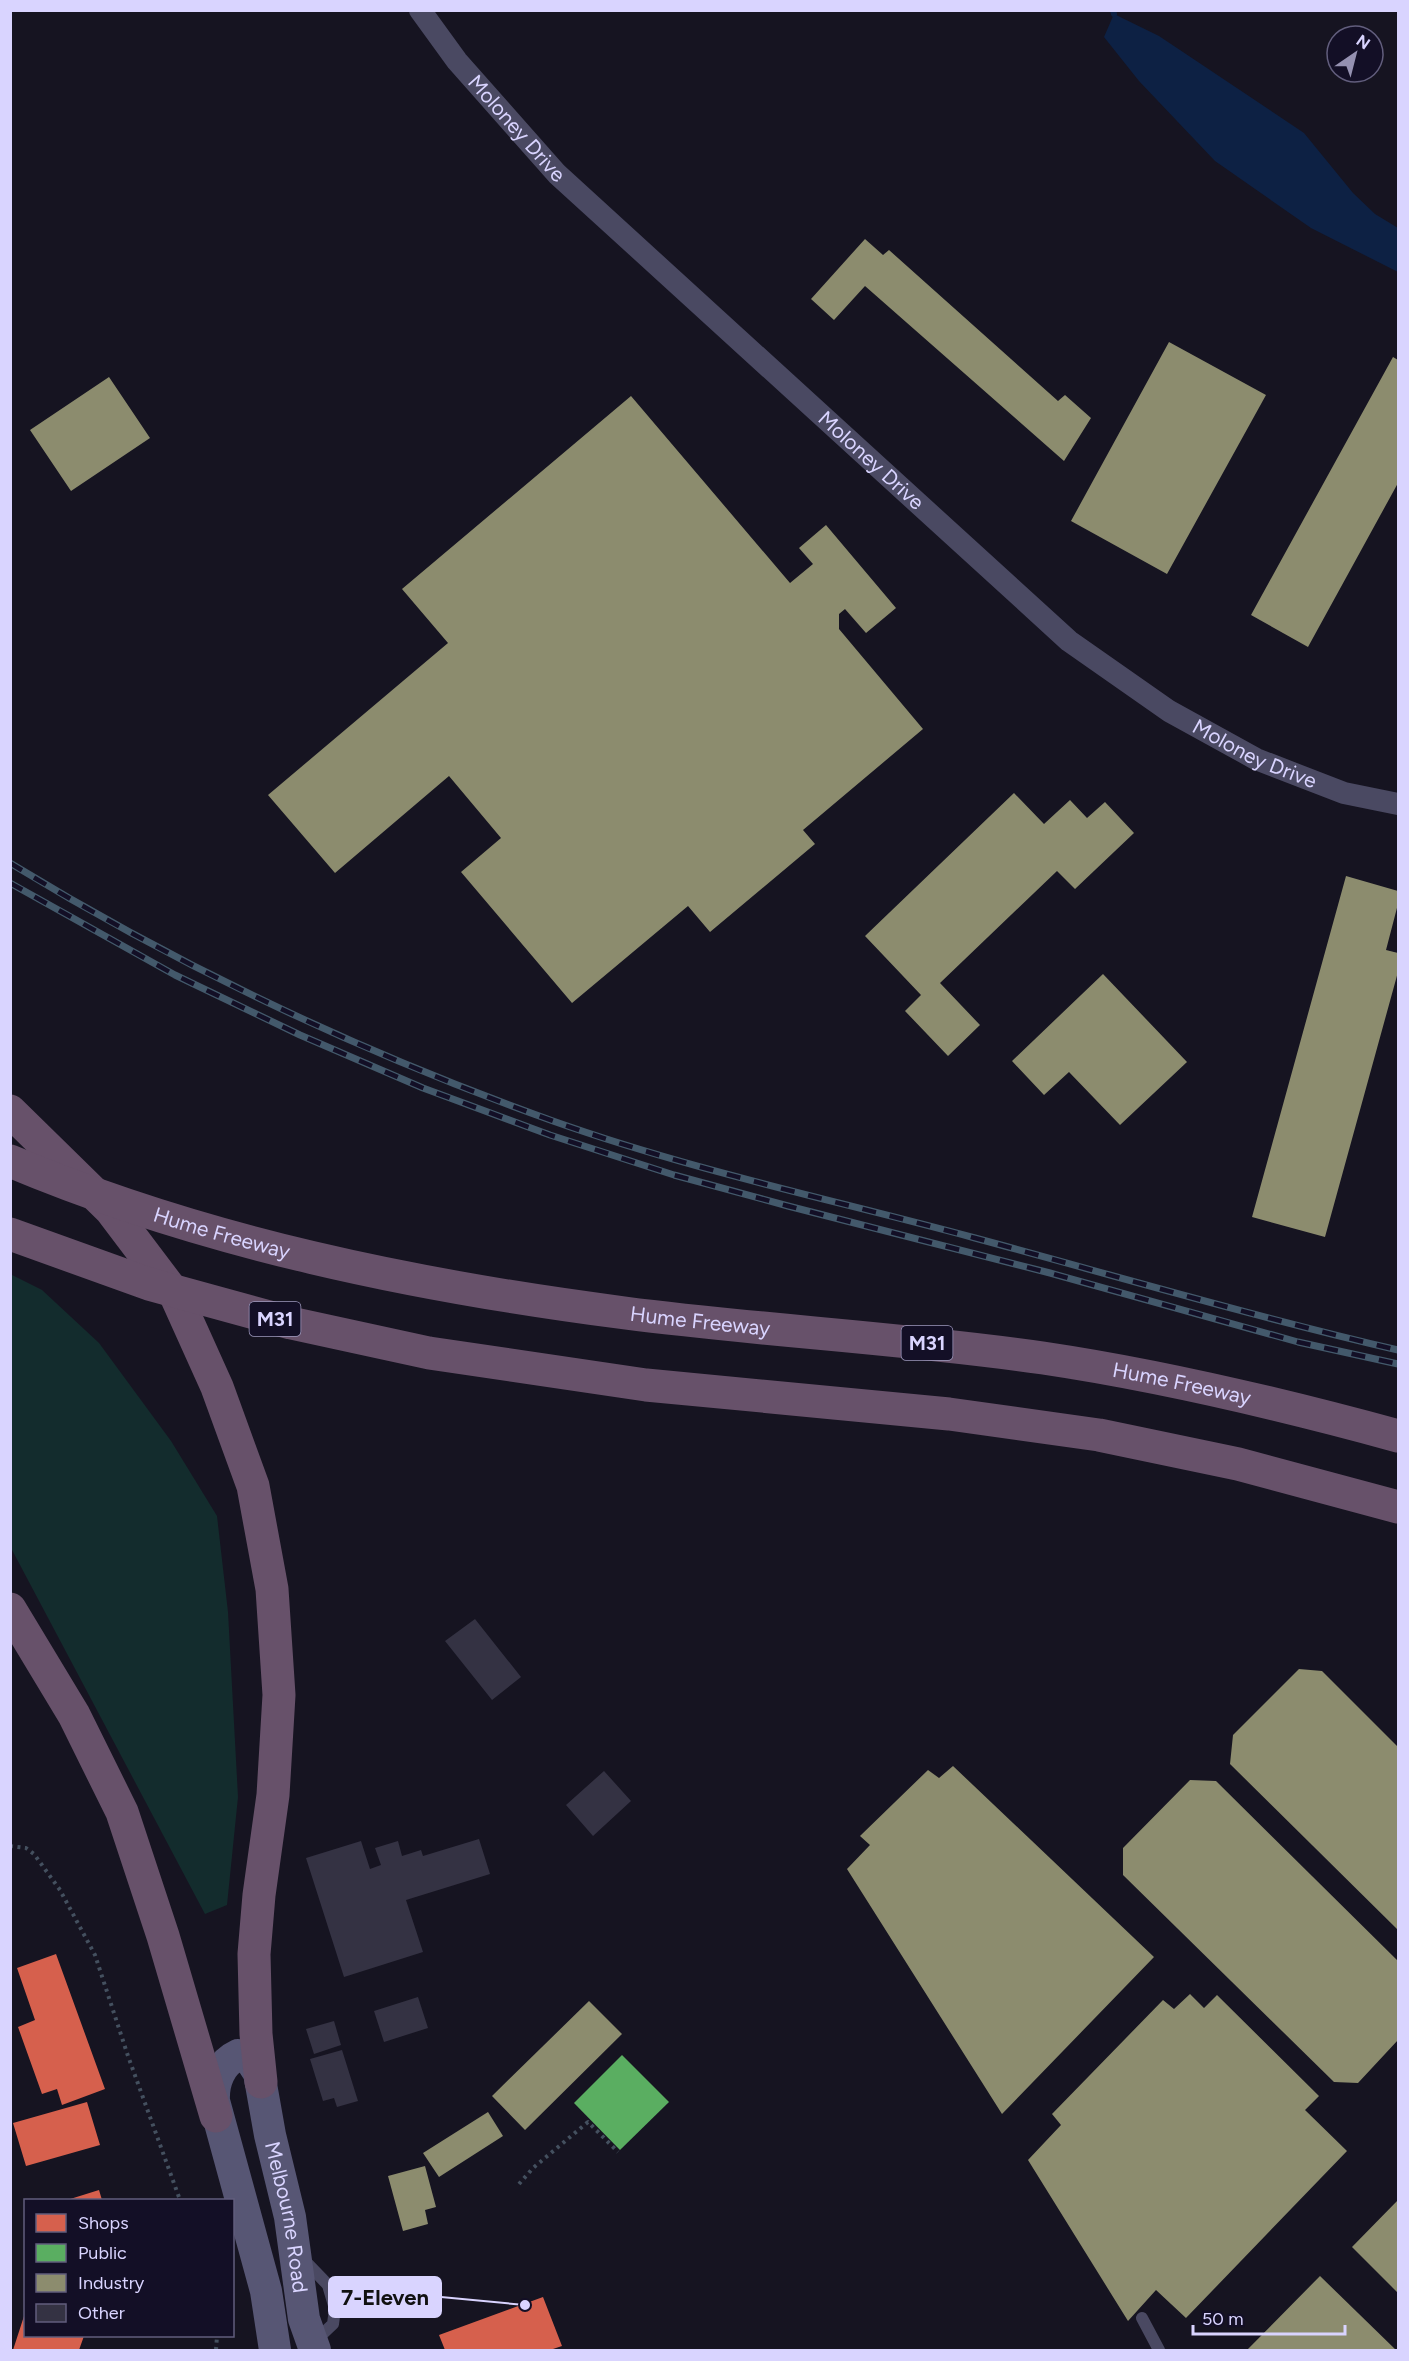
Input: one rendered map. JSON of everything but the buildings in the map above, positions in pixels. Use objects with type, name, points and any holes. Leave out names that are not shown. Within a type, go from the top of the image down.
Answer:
[{"type":"highway","points":[[10,1111],[111,1210],[176,1296],[217,1387],[253,1486],[272,1589],[279,1695],[273,1795],[259,1895],[254,1954],[256,2034],[261,2082]]},
{"type":"highway","name":"Hume Freeway","points":[[10,1161],[51,1178],[196,1228],[449,1286],[629,1313],[905,1341],[1044,1358],[1186,1383],[1398,1436]]},
{"type":"highway","name":"M31","points":[[21,1238],[148,1284],[291,1323],[429,1353],[646,1385],[949,1414],[1099,1435],[1239,1464],[1398,1507]]},
{"type":"highway","points":[[10,1609],[74,1715],[122,1812],[163,1936],[216,2116]]},
{"type":"main road","name":"Melbourne Road","points":[[275,2350],[266,2291],[213,2101],[220,2071],[232,2058],[241,2054],[250,2059],[258,2069],[270,2135],[290,2217],[302,2313],[314,2349]]},
{"type":"street","name":"Moloney Drive","points":[[420,10],[457,62],[557,174],[1069,641],[1168,711],[1256,759],[1344,792],[1398,804]]},
{"type":"lane","points":[[1142,2318],[1159,2350]]},
{"type":"path","points":[[10,1846],[26,1848],[34,1854],[60,1890],[95,1955],[128,2056],[180,2199]]},
{"type":"path","points":[[519,2184],[533,2168],[588,2122],[618,2152]]},
{"type":"green space","points":[[10,1274],[42,1290],[99,1343],[171,1441],[217,1516],[228,1612],[238,1797],[227,1905],[205,1914],[11,1548]]},
{"type":"water","points":[[1114,14],[1159,36],[1304,133],[1353,193],[1375,214],[1398,228],[1398,272],[1311,228],[1215,161],[1139,81],[1104,37]]},
{"type":"waterway","points":[[1113,10],[1114,14]]},
{"type":"railway","points":[[10,863],[141,938],[275,1006],[412,1067],[553,1121],[710,1170],[1398,1350]]},
{"type":"railway","points":[[10,883],[175,975],[300,1035],[423,1088],[550,1135],[674,1175],[788,1206],[1050,1273],[1298,1342],[1398,1364]]},
{"type":"place","name":"7-Eleven","points":[[525,2305]]}]
